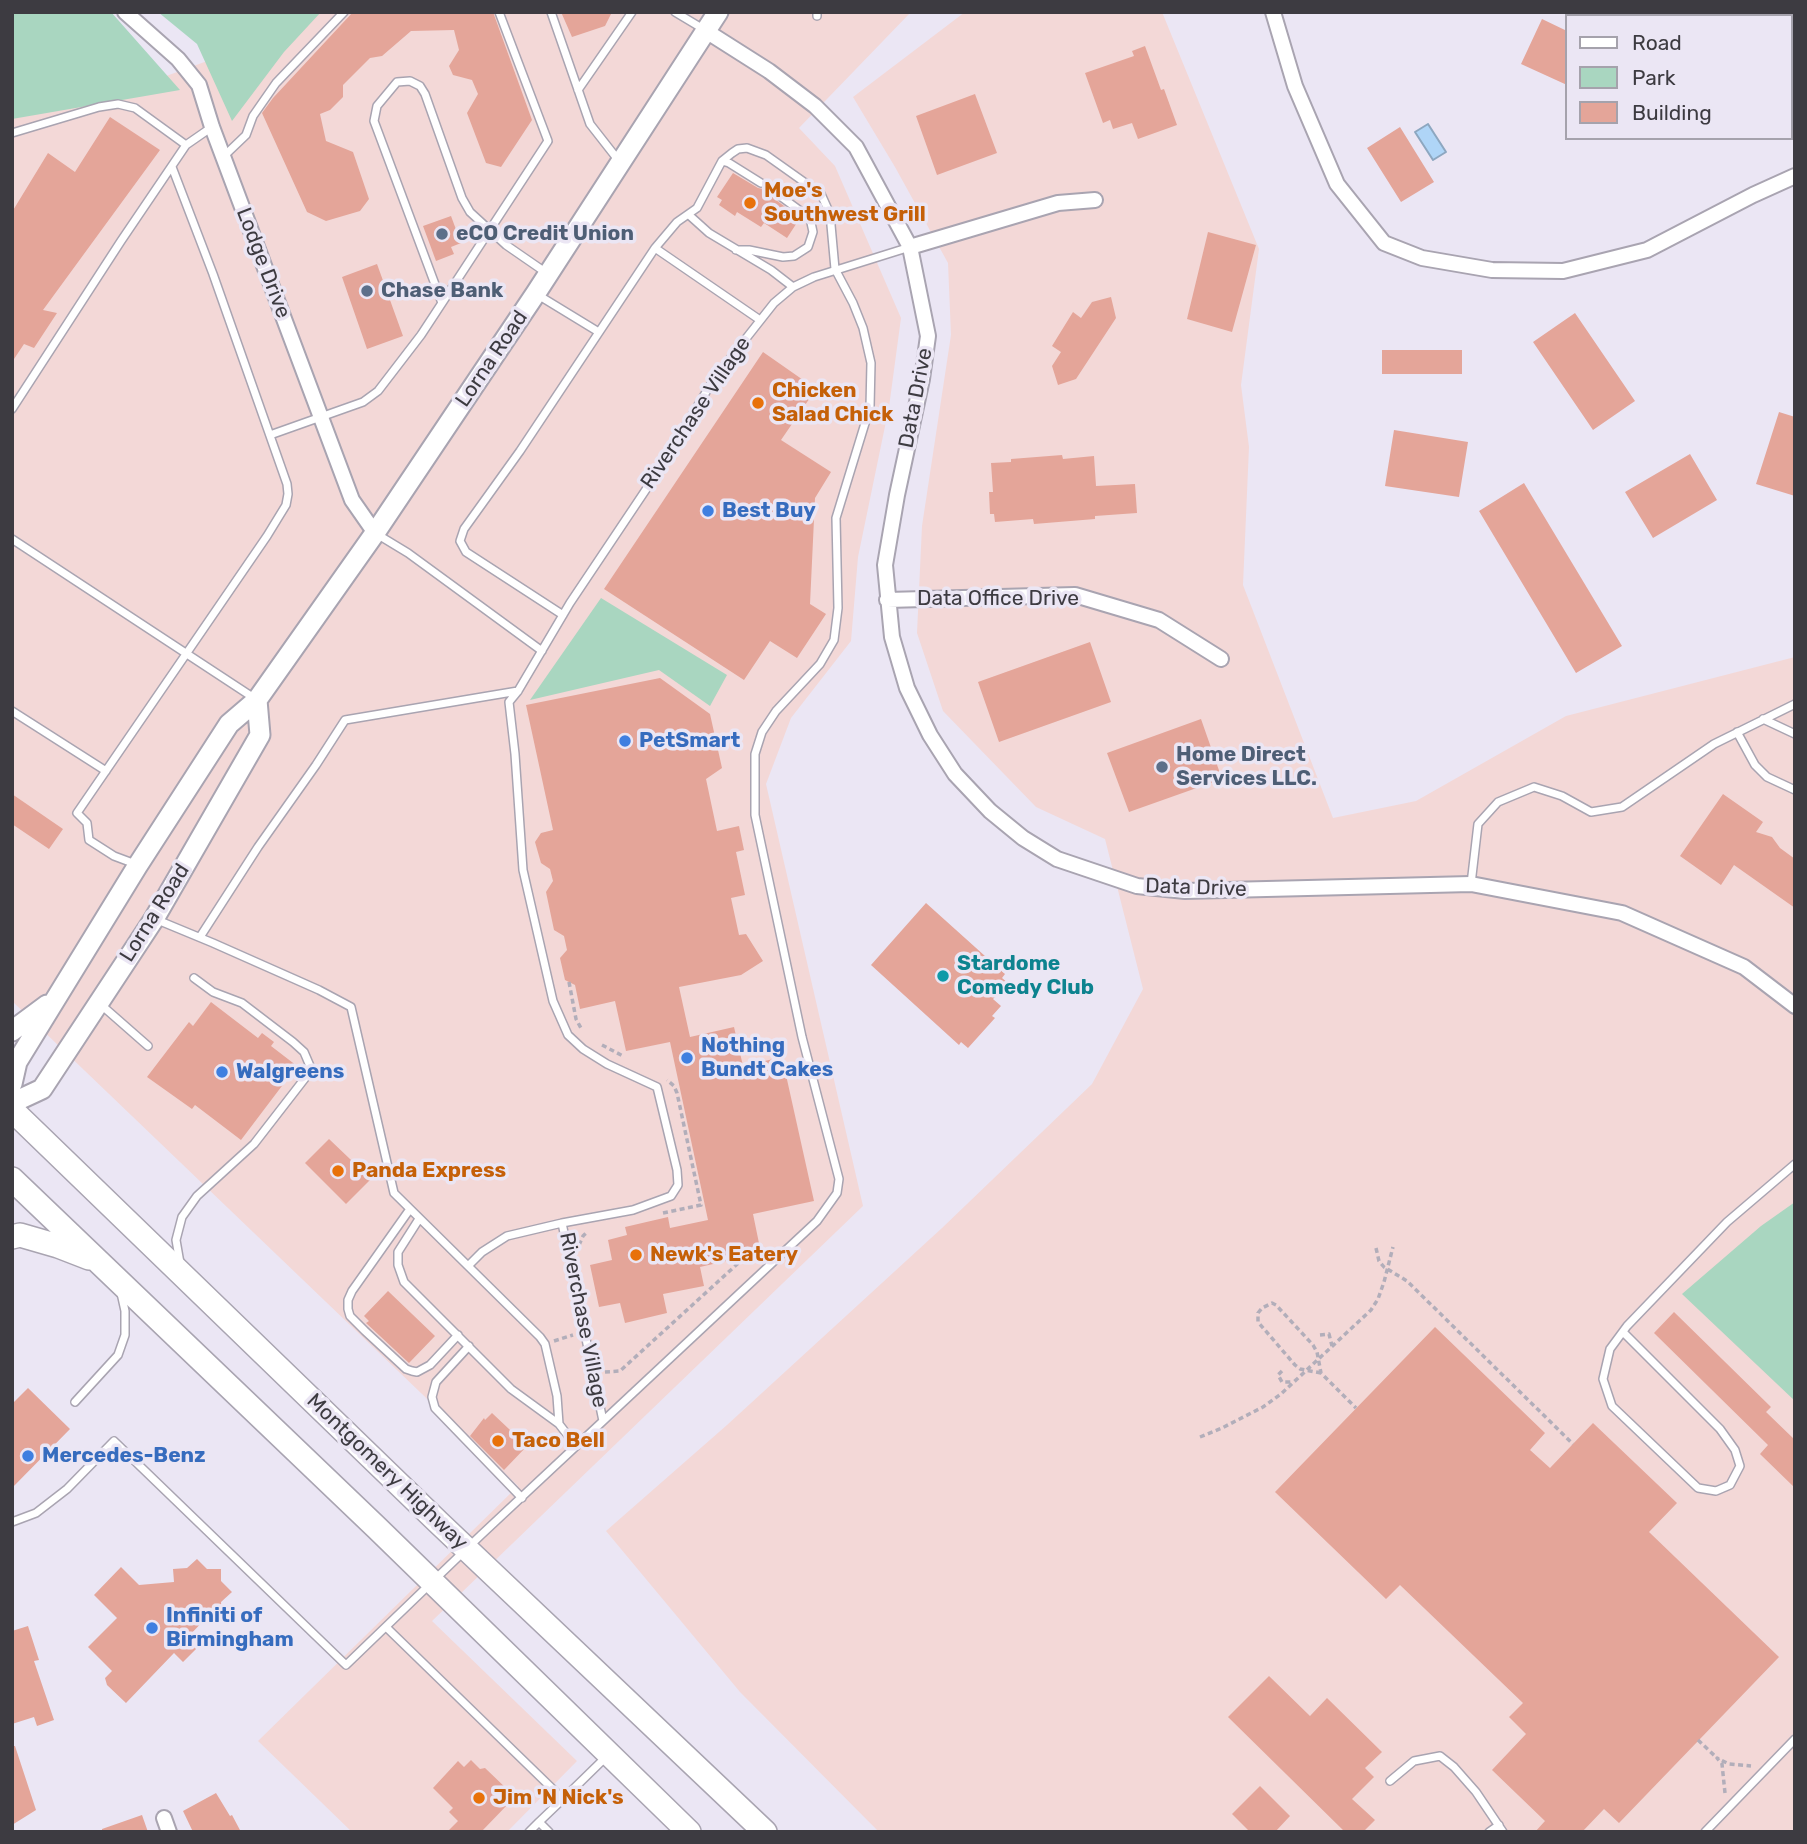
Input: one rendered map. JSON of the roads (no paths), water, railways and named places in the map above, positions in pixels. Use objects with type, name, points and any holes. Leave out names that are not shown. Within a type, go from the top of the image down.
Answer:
[{"type":"main road","name":"Montgomery Highway","points":[[12,1110],[765,1832]]},
{"type":"main road","points":[[12,1179],[689,1832]]},
{"type":"main road","points":[[12,1237],[20,1235],[101,1262]]},
{"type":"street","name":"Lodge Drive","points":[[125,12],[178,59],[199,85],[223,158],[352,500],[375,533]]},
{"type":"street","name":"Lorna Road","points":[[12,1084],[17,1062],[138,865],[229,724],[257,700],[375,533],[536,293],[718,12]]},
{"type":"street","points":[[1273,12],[1295,86],[1337,184],[1384,243],[1422,258],[1492,270],[1563,271],[1647,250],[1795,176]]},
{"type":"street","name":"Data Drive","points":[[706,31],[769,71],[815,106],[856,147],[911,247],[928,336],[885,565],[892,637],[907,688],[930,735],[955,774],[990,811],[1023,838],[1057,859],[1137,886],[1185,891],[1471,884],[1622,913],[1744,967],[1795,1006]]},
{"type":"street","points":[[911,247],[1058,203],[1095,200]]},
{"type":"street","name":"Data Office Drive","points":[[887,600],[1075,595],[1158,620],[1221,659]]},
{"type":"street","name":"Lorna Road","points":[[12,1103],[42,1089],[154,919],[260,735],[257,700]]},
{"type":"street","points":[[12,1031],[57,998]]},
{"type":"street","points":[[164,1818],[169,1832]]},
{"type":"lane","points":[[223,158],[246,135],[253,116],[276,83],[344,12]]},
{"type":"lane","points":[[270,435],[363,402],[378,391],[421,335],[548,141],[499,12]]},
{"type":"lane","points":[[551,12],[590,124],[620,161]]},
{"type":"lane","points":[[578,90],[632,12]]},
{"type":"lane","points":[[675,12],[706,31]]},
{"type":"lane","points":[[442,303],[374,121],[377,106],[397,82],[410,81],[420,86],[425,94],[461,198],[470,212],[490,231],[548,274]]},
{"type":"lane","points":[[12,133],[99,107],[118,104],[135,108],[186,145]]},
{"type":"lane","points":[[12,409],[186,145],[212,127]]},
{"type":"lane","points":[[562,615],[466,552],[462,547],[461,534],[520,451],[597,331],[655,248],[677,222],[697,208],[722,161],[737,149],[747,148],[766,155],[794,172],[821,194],[830,214],[835,270],[863,328],[871,363],[870,407],[836,518],[838,608],[834,640],[820,664],[776,712],[762,732],[755,754],[755,815],[802,1037],[839,1179],[837,1193],[817,1221],[603,1421]]},
{"type":"lane","points":[[722,161],[761,183]]},
{"type":"lane","points":[[138,865],[114,856],[89,841],[87,823],[77,813],[286,505],[287,484],[172,167]]},
{"type":"lane","points":[[736,250],[783,257],[793,256],[808,247],[813,232],[810,218],[780,196]]},
{"type":"lane","points":[[689,215],[709,233],[771,270],[793,287]]},
{"type":"lane","name":"Riverchase Village","points":[[12,1522],[37,1513],[67,1489],[114,1441],[346,1665],[603,1421],[562,1223],[633,1210],[671,1196],[678,1185],[677,1170],[657,1087],[607,1064],[583,1049],[568,1035],[553,1001],[523,870],[509,702],[714,379],[774,303],[793,287],[835,270],[911,247]]},
{"type":"lane","points":[[655,248],[760,320]]},
{"type":"lane","points":[[536,293],[597,331]]},
{"type":"lane","points":[[375,533],[408,553],[542,651]]},
{"type":"lane","points":[[12,539],[257,700]]},
{"type":"lane","points":[[200,937],[345,720],[518,691]]},
{"type":"lane","points":[[1471,884],[1478,824],[1498,802],[1534,787],[1562,796],[1591,811],[1622,807],[1714,744],[1795,704]]},
{"type":"lane","points":[[12,711],[106,771]]},
{"type":"lane","points":[[1763,719],[1795,734]]},
{"type":"lane","points":[[1737,732],[1755,765],[1767,777],[1795,790]]},
{"type":"lane","name":"Riverchase Village","points":[[154,919],[319,990],[351,1007],[394,1194],[545,1344],[559,1424]]},
{"type":"lane","points":[[182,1274],[176,1240],[182,1217],[197,1196],[254,1144],[309,1073],[310,1066],[304,1052],[242,1003],[213,992],[194,978]]},
{"type":"lane","points":[[98,1003],[148,1046]]},
{"type":"lane","points":[[1623,1332],[1720,1429],[1735,1450],[1740,1466],[1730,1485],[1716,1491],[1698,1488],[1612,1406],[1602,1379],[1610,1349],[1623,1332],[1727,1222],[1795,1164]]},
{"type":"lane","points":[[410,1209],[352,1291],[348,1309],[365,1331],[412,1371],[417,1372],[430,1365],[458,1335]]},
{"type":"lane","points":[[419,1219],[398,1252],[398,1265],[404,1282],[511,1389],[559,1424],[576,1446]]},
{"type":"lane","points":[[468,1266],[482,1252],[507,1236],[562,1223]]},
{"type":"lane","points":[[75,1402],[118,1355],[125,1335],[125,1311],[118,1279]]},
{"type":"lane","points":[[469,1346],[436,1382],[432,1397],[435,1408],[522,1498]]},
{"type":"lane","points":[[386,1627],[563,1799]]},
{"type":"lane","points":[[1705,1832],[1795,1739]]},
{"type":"lane","points":[[529,1832],[609,1754]]},
{"type":"lane","points":[[1390,1781],[1414,1761],[1440,1756],[1454,1767],[1476,1792],[1501,1828],[1489,1832]]},
{"type":"lane","points":[[539,1822],[549,1832]]},
{"type":"water","points":[[1428,124],[1446,152],[1433,160],[1415,132]]},
{"type":"place","name":"Moe's Southwest Grill","points":[[750,203]]},
{"type":"place","name":"eCO Credit Union","points":[[442,234]]},
{"type":"place","name":"Chase Bank","points":[[367,291]]},
{"type":"place","name":"Chicken Salad Chick","points":[[758,403]]},
{"type":"place","name":"Best Buy","points":[[708,511]]},
{"type":"place","name":"PetSmart","points":[[625,741]]},
{"type":"place","name":"Home Direct Services LLC.","points":[[1162,767]]},
{"type":"place","name":"Stardome Comedy Club","points":[[943,976]]},
{"type":"place","name":"Nothing Bundt Cakes","points":[[687,1058]]},
{"type":"place","name":"Walgreens","points":[[222,1072]]},
{"type":"place","name":"Panda Express","points":[[338,1171]]},
{"type":"place","name":"Newk's Eatery","points":[[636,1255]]},
{"type":"place","name":"Taco Bell","points":[[498,1441]]},
{"type":"place","name":"Mercedes-Benz","points":[[28,1456]]},
{"type":"place","name":"Infiniti of Birmingham","points":[[152,1628]]},
{"type":"place","name":"Jim 'N Nick's","points":[[479,1798]]}]
